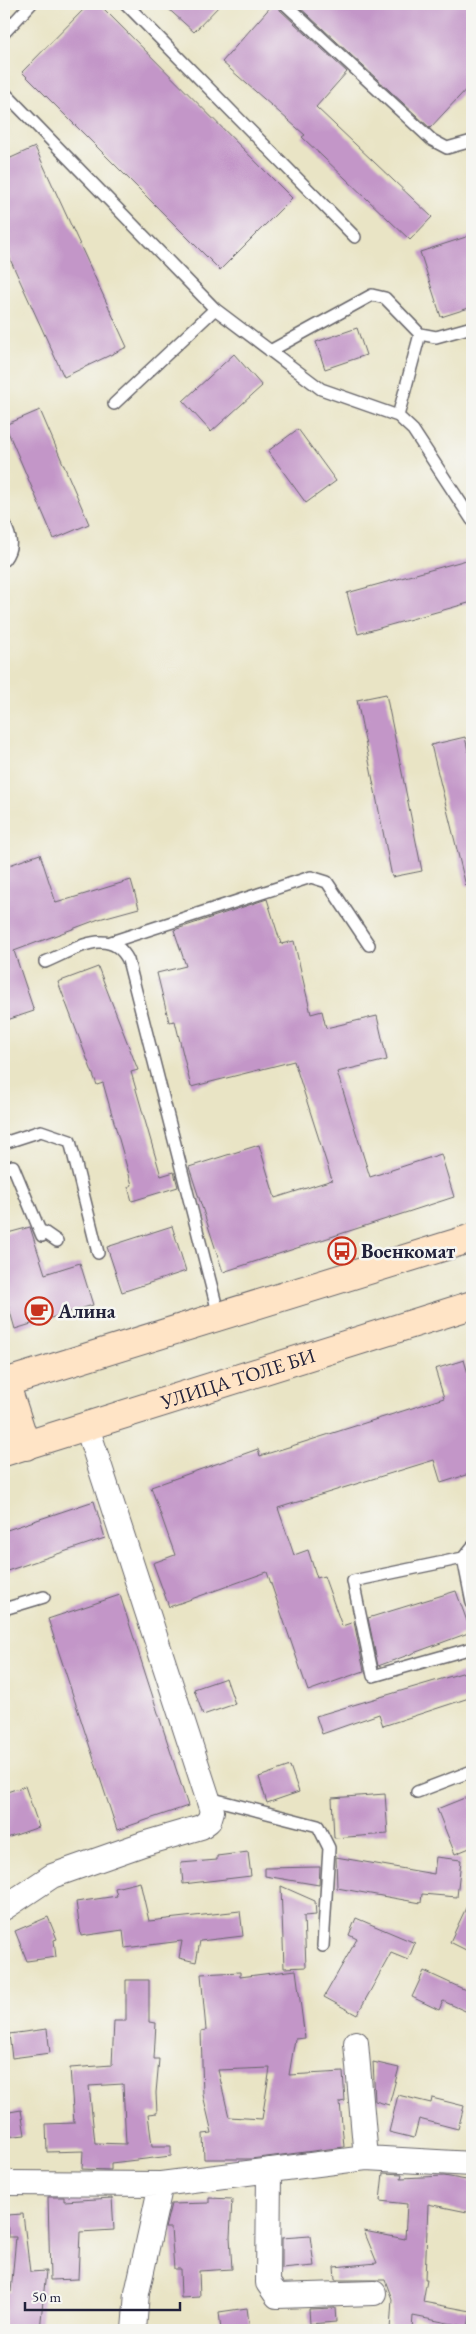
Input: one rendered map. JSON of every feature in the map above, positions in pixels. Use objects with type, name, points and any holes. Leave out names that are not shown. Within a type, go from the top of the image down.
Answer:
[{"type":"main road","points":[[15,1449],[4,1381],[472,1238]]},
{"type":"main road","name":"УЛИЦА ТОЛЕ БИ","points":[[15,1449],[472,1305]]},
{"type":"street","points":[[4,1908],[52,1876],[143,1844],[201,1827],[209,1820],[212,1811],[87,1427]]},
{"type":"street","points":[[356,2043],[366,2158]]},
{"type":"street","points":[[4,2183],[161,2184],[366,2158],[472,2164]]},
{"type":"street","points":[[269,2170],[268,2283],[277,2296],[374,2293]]},
{"type":"street","points":[[134,2330],[137,2293],[161,2184]]},
{"type":"lane","points":[[4,33],[31,4]]},
{"type":"lane","points":[[126,4],[354,237]]},
{"type":"lane","points":[[286,4],[432,140],[447,148],[472,140]]},
{"type":"lane","points":[[4,92],[215,308],[322,389],[398,416],[413,430],[472,520]]},
{"type":"lane","points":[[270,351],[372,295],[385,298],[420,334],[436,337],[472,327]]},
{"type":"lane","points":[[114,404],[215,308]]},
{"type":"lane","points":[[398,416],[420,334]]},
{"type":"lane","points":[[4,523],[10,535],[11,544],[4,560]]},
{"type":"lane","points":[[45,962],[96,941],[111,942],[311,877],[327,882],[369,944]]},
{"type":"lane","points":[[111,942],[123,950],[128,960],[219,1316]]},
{"type":"lane","points":[[4,1143],[41,1131],[70,1141],[98,1253]]},
{"type":"lane","points":[[4,1169],[14,1166],[42,1236],[44,1232],[56,1241]]},
{"type":"lane","points":[[472,1548],[463,1558],[353,1581],[373,1676],[472,1648]]},
{"type":"lane","points":[[463,1558],[472,1603]]},
{"type":"lane","points":[[4,1609],[44,1596]]},
{"type":"lane","points":[[417,1792],[472,1772]]},
{"type":"lane","points":[[209,1798],[318,1826],[329,1848],[323,1946]]},
{"type":"building","points":[[89,4],[99,4],[292,198],[220,270],[22,72]]},
{"type":"building","points":[[163,4],[221,4],[194,32]]},
{"type":"building","points":[[273,4],[278,4],[280,10],[347,72],[316,107],[432,217],[410,240],[302,137],[305,135],[222,62]]},
{"type":"building","points":[[296,4],[472,4],[472,83],[430,128]]},
{"type":"building","points":[[35,147],[127,347],[64,377],[4,246],[4,161]]},
{"type":"building","points":[[472,235],[472,307],[441,317],[420,252]]},
{"type":"building","points":[[357,328],[366,355],[325,369],[316,342]]},
{"type":"building","points":[[234,354],[262,386],[211,432],[183,401]]},
{"type":"building","points":[[40,410],[89,524],[54,539],[5,425]]},
{"type":"building","points":[[298,429],[336,481],[306,503],[268,451]]},
{"type":"building","points":[[470,559],[472,568],[472,602],[358,634],[347,593]]},
{"type":"building","points":[[386,694],[422,871],[392,877],[357,700]]},
{"type":"building","points":[[465,737],[472,768],[472,885],[466,886],[431,745]]},
{"type":"building","points":[[40,854],[56,903],[131,880],[139,908],[99,919],[14,951],[34,1011],[4,1021],[4,867]]},
{"type":"building","points":[[267,899],[281,944],[294,941],[311,1014],[322,1011],[326,1028],[377,1016],[387,1060],[337,1072],[370,1177],[441,1154],[454,1197],[223,1272],[189,1167],[259,1145],[275,1198],[332,1180],[294,1061],[191,1087],[175,1021],[169,1022],[157,973],[186,966],[174,930]]},
{"type":"building","points":[[98,967],[138,1070],[131,1072],[161,1176],[174,1172],[178,1187],[132,1201],[128,1187],[132,1185],[103,1083],[97,1085],[58,982]]},
{"type":"building","points":[[172,1226],[186,1271],[122,1292],[107,1247]]},
{"type":"building","points":[[30,1227],[45,1274],[80,1263],[93,1305],[15,1329],[4,1291],[4,1234]]},
{"type":"building","points":[[464,1360],[472,1387],[472,1473],[441,1483],[434,1460],[278,1508],[294,1555],[308,1550],[317,1578],[324,1576],[342,1626],[354,1622],[364,1671],[308,1691],[267,1572],[169,1607],[153,1563],[175,1555],[151,1487],[258,1449],[260,1456],[444,1398],[435,1369]]},
{"type":"building","points":[[94,1501],[105,1538],[4,1572],[4,1531]]},
{"type":"building","points":[[456,1591],[471,1632],[378,1666],[368,1618]]},
{"type":"building","points":[[120,1595],[188,1806],[117,1830],[48,1619]]},
{"type":"building","points":[[472,1670],[472,1697],[383,1726],[379,1714],[322,1734],[316,1716]]},
{"type":"building","points":[[226,1678],[235,1704],[203,1715],[194,1689]]},
{"type":"building","points":[[290,1766],[299,1792],[267,1803],[259,1777]]},
{"type":"building","points":[[25,1786],[39,1827],[4,1839],[4,1793]]},
{"type":"building","points":[[385,1794],[388,1834],[334,1838],[332,1798]]},
{"type":"building","points":[[472,1795],[472,1847],[455,1854],[437,1809]]},
{"type":"building","points":[[248,1852],[251,1876],[183,1884],[181,1863],[217,1860],[217,1856]]},
{"type":"building","points":[[336,1857],[434,1874],[436,1857],[461,1860],[457,1897],[422,1894],[421,1903],[337,1888]]},
{"type":"building","points":[[320,1867],[319,1885],[265,1876],[265,1868]]},
{"type":"building","points":[[140,1882],[149,1921],[240,1911],[243,1936],[200,1941],[196,1962],[179,1958],[182,1941],[125,1948],[123,1930],[81,1936],[76,1902],[117,1896],[115,1888]]},
{"type":"building","points":[[281,1886],[315,1901],[316,1915],[304,1916],[306,1967],[284,1968]]},
{"type":"building","points":[[472,1895],[472,1953],[450,1942]]},
{"type":"building","points":[[48,1917],[57,1939],[54,1940],[56,1957],[27,1961],[15,1931]]},
{"type":"building","points":[[356,1918],[415,1943],[408,1960],[391,1953],[357,2015],[324,1997],[357,1939],[349,1935]]},
{"type":"building","points":[[296,1970],[305,2038],[295,2039],[289,2075],[343,2072],[345,2101],[340,2102],[344,2147],[251,2159],[204,2159],[203,2134],[212,2133],[203,2095],[201,2031],[206,2030],[201,1974],[240,1972],[240,1977]],"holes":[[[270,2068],[262,2119],[229,2117],[218,2070]]]},
{"type":"building","points":[[424,1971],[472,1993],[472,2014],[443,2001],[439,2010],[412,1997]]},
{"type":"building","points":[[126,1980],[149,1980],[149,2022],[156,2023],[154,2059],[159,2059],[156,2093],[157,2113],[148,2114],[152,2146],[171,2146],[171,2156],[111,2163],[111,2170],[82,2169],[83,2151],[47,2152],[46,2124],[74,2123],[70,2068],[112,2065],[114,2021],[126,2021]],"holes":[[[123,2084],[126,2144],[95,2143],[89,2086]]]},
{"type":"building","points":[[47,2029],[50,2053],[12,2058],[9,2034]]},
{"type":"building","points":[[373,2062],[399,2068],[389,2105],[375,2101]]},
{"type":"building","points":[[398,2095],[431,2103],[432,2098],[464,2106],[458,2129],[419,2119],[414,2138],[389,2132]]},
{"type":"building","points":[[21,2110],[25,2135],[5,2137],[4,2113]]},
{"type":"building","points":[[383,2173],[402,2174],[401,2178],[444,2176],[472,2181],[472,2213],[428,2204],[425,2279],[427,2279],[423,2302],[471,2311],[468,2327],[413,2316],[412,2330],[390,2330],[392,2299],[385,2280],[335,2280],[334,2267],[377,2263],[364,2231],[405,2239],[407,2204],[380,2201]]},
{"type":"building","points":[[48,2197],[64,2197],[64,2201],[112,2198],[114,2230],[80,2232],[78,2279],[50,2280]]},
{"type":"building","points":[[209,2198],[232,2199],[230,2237],[232,2269],[199,2271],[200,2297],[181,2298],[180,2269],[174,2269],[171,2228],[165,2228],[171,2204],[209,2203]]},
{"type":"building","points":[[23,2214],[30,2272],[46,2271],[40,2330],[4,2328],[7,2292],[11,2292],[16,2237],[8,2237],[7,2215]]},
{"type":"building","points":[[310,2236],[314,2266],[282,2269],[282,2238]]},
{"type":"building","points":[[247,2308],[250,2330],[221,2330],[219,2312]]},
{"type":"building","points":[[335,2308],[336,2322],[310,2324],[309,2309]]},
{"type":"place","name":"Военкомат","points":[[342,1251]]},
{"type":"place","name":"Алина","points":[[39,1311]]}]
